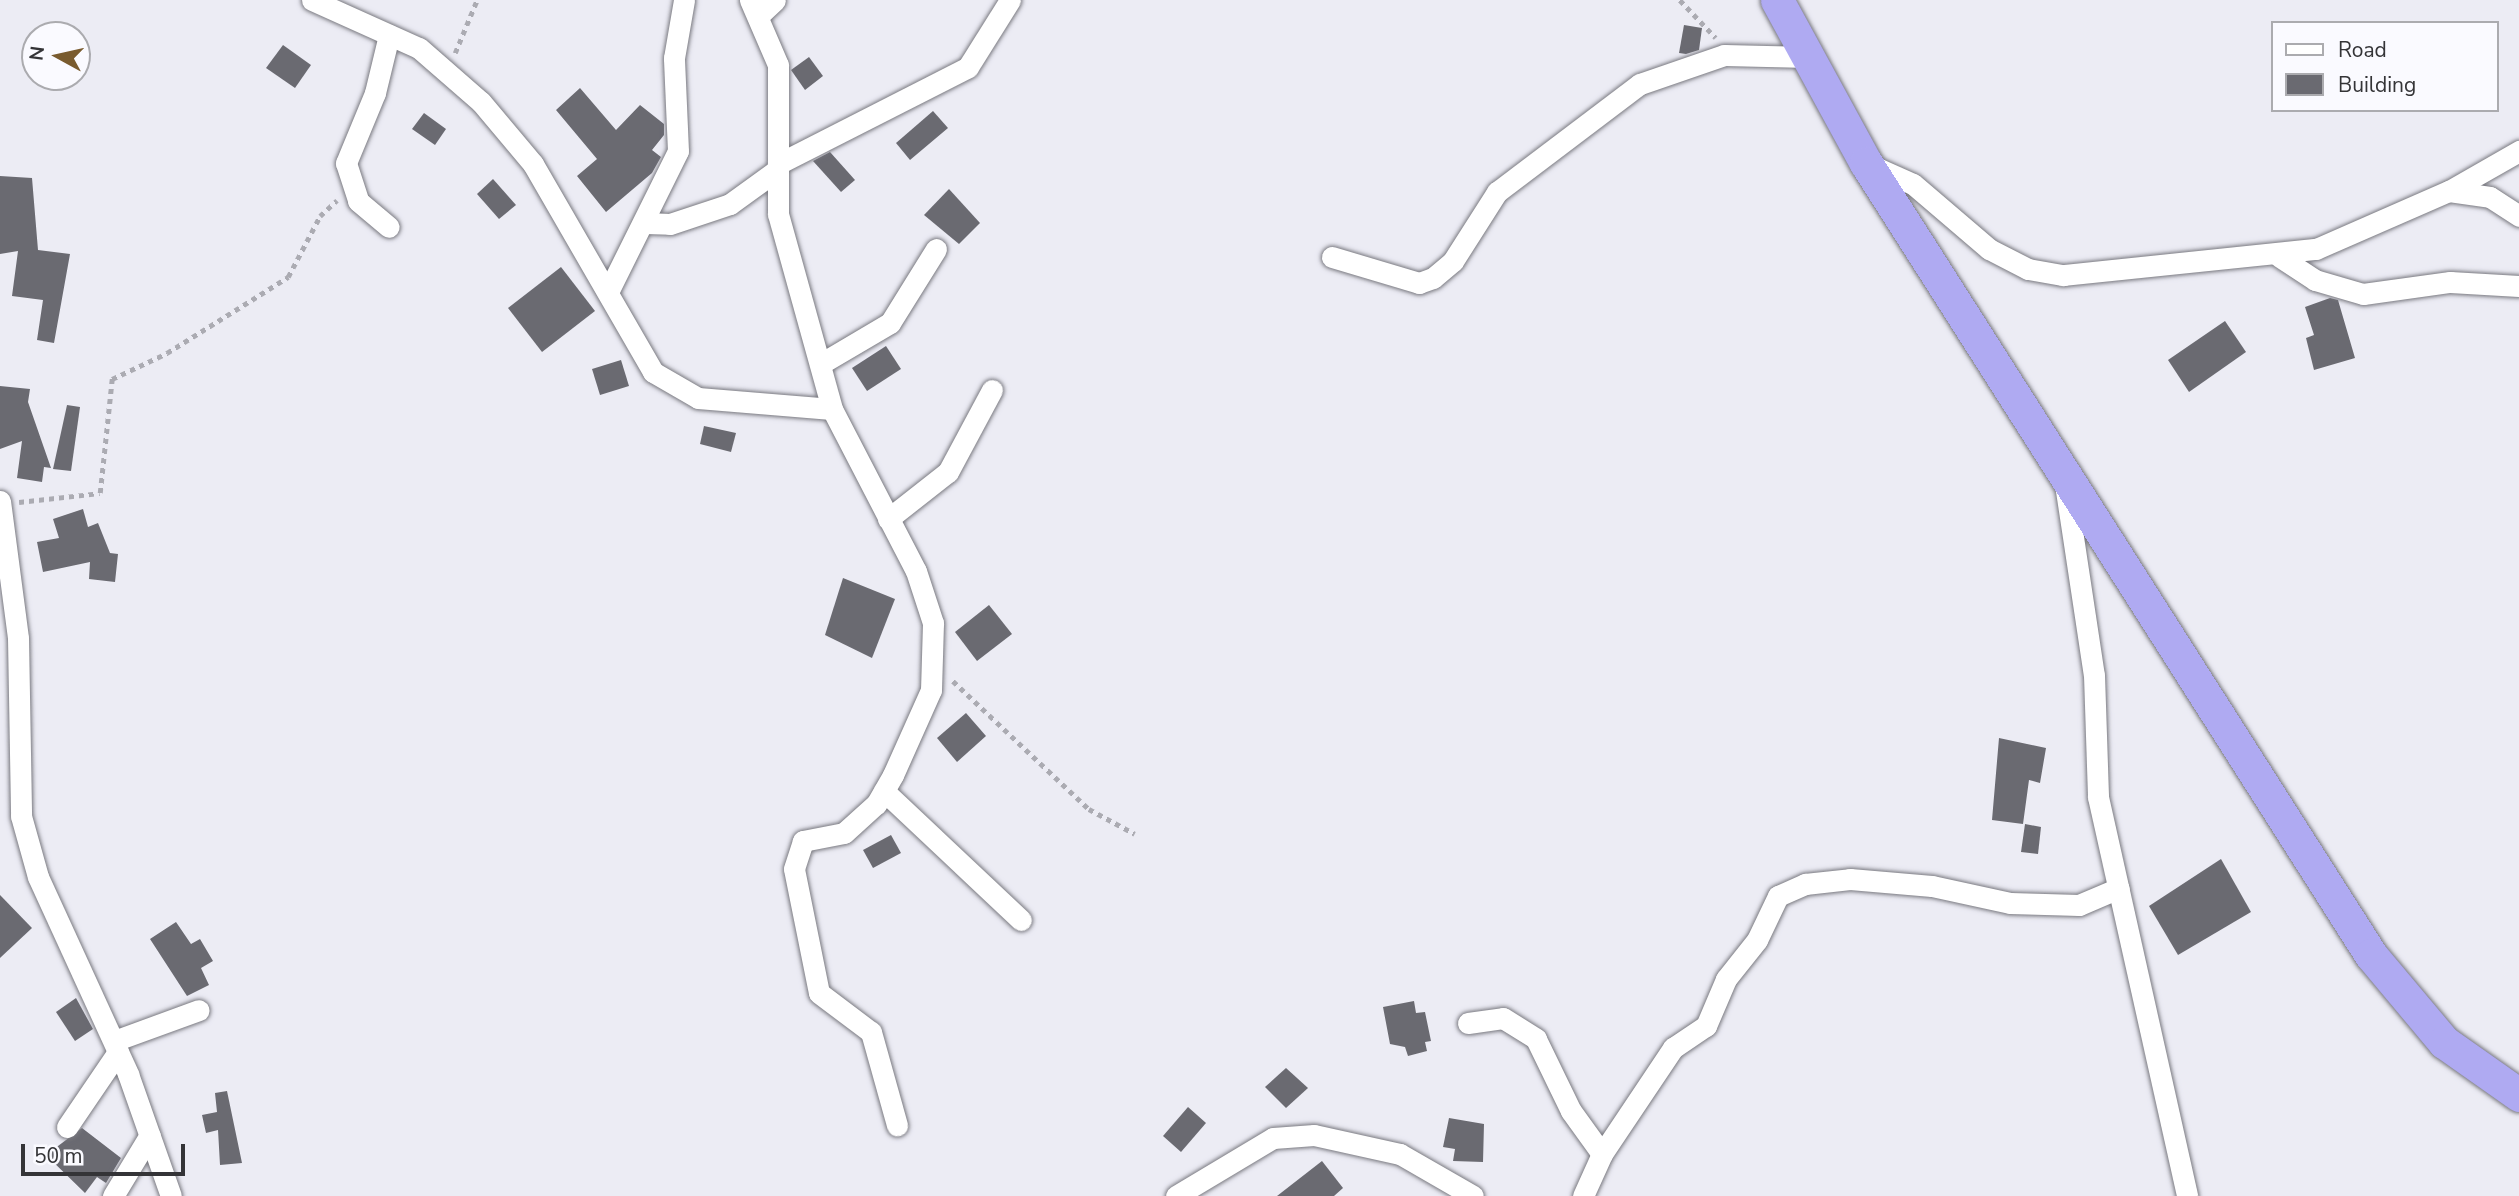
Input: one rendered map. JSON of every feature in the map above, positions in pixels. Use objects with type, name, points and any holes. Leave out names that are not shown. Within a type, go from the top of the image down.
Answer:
[{"type":"highway","points":[[1777,0],[1866,163],[2371,955],[2444,1042],[2519,1095]]},
{"type":"street","points":[[312,0],[389,35],[444,67],[533,164],[653,372],[698,398],[832,409]]},
{"type":"street","points":[[608,292],[645,223],[678,151],[674,58],[684,0]]},
{"type":"street","points":[[775,0],[754,8],[778,65],[778,214],[822,363],[832,409],[925,594],[935,659],[922,713],[884,791],[844,833],[803,841],[794,869],[819,993],[871,1032],[897,1125]]},
{"type":"street","points":[[645,223],[670,225],[730,204],[777,167],[968,68],[1010,0]]},
{"type":"street","points":[[389,35],[375,93],[346,163],[358,201],[389,228]]},
{"type":"street","points":[[1332,257],[1419,283],[1433,278],[1454,261],[1497,192],[1613,101],[1724,55],[1808,57]]},
{"type":"street","points":[[1866,163],[1913,184],[1951,222],[2028,269],[2063,275],[2280,257],[2316,249],[2449,191],[2519,151]]},
{"type":"street","points":[[2449,191],[2490,197],[2519,216]]},
{"type":"street","points":[[822,363],[890,323],[936,249]]},
{"type":"street","points":[[2280,257],[2315,280],[2363,294],[2450,282],[2519,286]]},
{"type":"street","points":[[888,519],[948,472],[992,390]]},
{"type":"street","points":[[2063,475],[2094,675],[2098,797],[2187,1196]]},
{"type":"street","points":[[1,502],[21,816],[38,877],[116,1047],[171,1196]]},
{"type":"street","points":[[884,791],[1021,920]]},
{"type":"street","points":[[1583,1196],[1602,1154],[1673,1048],[1706,1026],[1771,904],[1788,890],[1832,880],[1885,880],[2010,903],[2079,905],[2119,888]]},
{"type":"street","points":[[67,1127],[116,1047],[199,1010]]},
{"type":"street","points":[[1468,1023],[1503,1018],[1536,1038],[1571,1111],[1602,1154]]},
{"type":"street","points":[[113,1196],[150,1135]]},
{"type":"street","points":[[1176,1196],[1273,1138],[1314,1135],[1400,1154],[1474,1196]]},
{"type":"path","points":[[444,67],[473,19],[477,0]]},
{"type":"path","points":[[1680,0],[1716,36],[1724,55]]},
{"type":"path","points":[[1,502],[100,494],[112,379],[167,353],[288,277],[320,216],[341,196]]},
{"type":"path","points":[[935,659],[965,697],[1053,769],[1088,809],[1135,834]]},
{"type":"building","points":[[1684,25],[1702,28],[1699,50],[1679,53]]},
{"type":"building","points":[[283,45],[311,65],[295,88],[266,68]]},
{"type":"building","points":[[809,57],[823,76],[805,90],[791,70]]},
{"type":"building","points":[[580,88],[616,130],[640,105],[664,124],[664,135],[652,150],[661,157],[652,173],[606,212],[577,176],[597,159],[556,110]]},
{"type":"building","points":[[933,111],[948,128],[910,160],[896,143]]},
{"type":"building","points":[[424,113],[446,129],[435,145],[412,129]]},
{"type":"building","points":[[830,152],[855,180],[841,192],[813,161]]},
{"type":"building","points":[[0,176],[32,178],[38,250],[70,254],[54,343],[37,340],[43,300],[12,296],[18,251],[0,254]]},
{"type":"building","points":[[493,179],[516,205],[499,219],[477,194]]},
{"type":"building","points":[[949,189],[980,223],[959,244],[924,215]]},
{"type":"building","points":[[561,267],[595,311],[542,352],[508,308]]},
{"type":"building","points":[[2330,298],[2338,300],[2355,358],[2314,370],[2306,338],[2314,335],[2305,307]]},
{"type":"building","points":[[2225,321],[2246,352],[2189,392],[2168,360]]},
{"type":"building","points":[[886,346],[901,369],[867,391],[852,368]]},
{"type":"building","points":[[621,360],[629,386],[600,395],[592,369]]},
{"type":"building","points":[[0,386],[30,389],[28,402],[51,468],[44,467],[42,482],[17,478],[22,441],[0,449]]},
{"type":"building","points":[[67,405],[80,407],[71,471],[53,469]]},
{"type":"building","points":[[704,426],[736,433],[731,452],[700,444]]},
{"type":"building","points":[[83,509],[88,527],[98,523],[110,553],[118,554],[115,582],[89,579],[90,562],[43,572],[37,542],[59,538],[53,519]]},
{"type":"building","points":[[843,578],[895,599],[872,658],[825,635]]},
{"type":"building","points":[[989,605],[1012,634],[977,661],[955,632]]},
{"type":"building","points":[[966,713],[986,736],[957,762],[937,738]]},
{"type":"building","points":[[1999,738],[2046,748],[2040,783],[2029,780],[2023,824],[1992,820]]},
{"type":"building","points":[[2025,824],[2041,827],[2038,854],[2021,852]]},
{"type":"building","points":[[891,835],[901,853],[873,868],[863,850]]},
{"type":"building","points":[[2221,859],[2251,912],[2178,955],[2149,906]]},
{"type":"building","points":[[0,895],[32,928],[0,958]]},
{"type":"building","points":[[176,922],[191,944],[200,939],[213,961],[201,968],[209,985],[187,996],[150,939]]},
{"type":"building","points":[[76,998],[93,1029],[75,1041],[56,1012]]},
{"type":"building","points":[[1414,1001],[1416,1013],[1425,1012],[1431,1041],[1425,1042],[1427,1051],[1408,1056],[1405,1047],[1390,1044],[1383,1007]]},
{"type":"building","points":[[1286,1068],[1308,1088],[1286,1108],[1265,1087]]},
{"type":"building","points":[[227,1091],[242,1163],[220,1165],[218,1130],[206,1133],[202,1115],[217,1112],[215,1093]]},
{"type":"building","points":[[1188,1107],[1206,1123],[1181,1152],[1163,1136]]},
{"type":"building","points":[[1449,1118],[1484,1124],[1483,1162],[1453,1161],[1455,1149],[1443,1147]]},
{"type":"building","points":[[82,1128],[121,1158],[106,1183],[97,1177],[85,1193],[46,1155]]},
{"type":"building","points":[[1322,1161],[1343,1188],[1334,1196],[1277,1196]]}]
